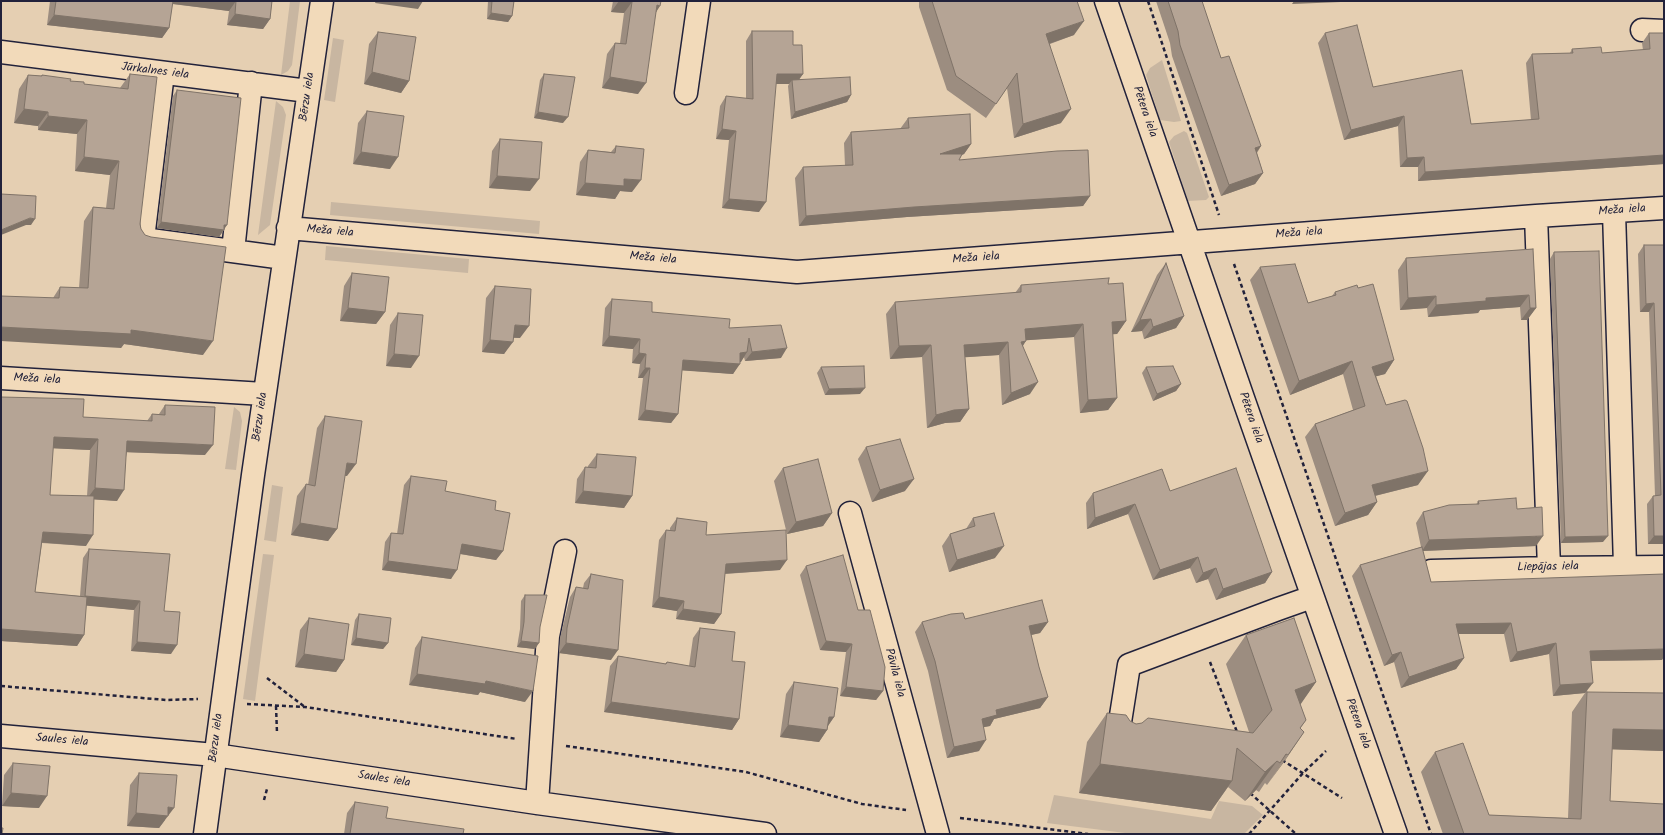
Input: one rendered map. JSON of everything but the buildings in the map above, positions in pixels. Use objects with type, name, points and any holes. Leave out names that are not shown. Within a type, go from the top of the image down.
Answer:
[{"type":"street","name":"Bērzu iela","points":[[205,834],[264,394],[322,1]]},
{"type":"street","points":[[686,93],[698,1]]},
{"type":"street","name":"Pētera iela","points":[[1106,1],[1312,598],[1396,834]]},
{"type":"street","points":[[1642,30],[1664,31]]},
{"type":"street","name":"Jūrkalnes iela","points":[[1,52],[308,91]]},
{"type":"street","points":[[163,73],[143,239],[284,258]]},
{"type":"street","points":[[233,251],[252,83]]},
{"type":"street","name":"Meža iela","points":[[288,228],[797,272],[1536,216],[1664,208]]},
{"type":"street","points":[[1614,212],[1625,566]]},
{"type":"street","points":[[1536,216],[1549,568]]},
{"type":"street","name":"Meža iela","points":[[1,378],[264,394]]},
{"type":"street","name":"Pāvila iela","points":[[850,513],[938,834]]},
{"type":"street","points":[[537,803],[548,636],[565,551]]},
{"type":"street","name":"Liepājas iela","points":[[1431,571],[1625,566],[1664,567]]},
{"type":"street","points":[[1117,741],[1129,665],[1278,609],[1312,598]]},
{"type":"street","name":"Saules iela","points":[[1,736],[215,755],[537,803],[753,833]]},
{"type":"path","points":[[1148,1],[1216,203],[1226,240],[1431,834]]},
{"type":"path","points":[[1208,658],[1236,731],[1243,735]]},
{"type":"path","points":[[267,678],[305,707]]},
{"type":"path","points":[[276,706],[277,733]]},
{"type":"path","points":[[1250,834],[1302,773],[1326,751]]},
{"type":"path","points":[[1276,756],[1342,798]]},
{"type":"path","points":[[1248,791],[1296,834]]},
{"type":"shaded area","points":[[290,1],[300,1],[292,65],[288,71],[281,75]]},
{"type":"shaded area","points":[[333,38],[344,40],[335,102],[324,100]]},
{"type":"shaded area","points":[[1162,60],[1181,121],[1174,122],[1160,120],[1146,75],[1150,68]]},
{"type":"shaded area","points":[[276,101],[283,107],[286,115],[270,225],[258,235]]},
{"type":"shaded area","points":[[1184,131],[1187,133],[1209,197],[1206,200],[1188,201],[1169,142],[1174,136]]},
{"type":"shaded area","points":[[331,202],[540,221],[539,234],[330,215]]},
{"type":"shaded area","points":[[326,246],[469,259],[468,273],[325,260]]},
{"type":"shaded area","points":[[234,407],[240,412],[242,421],[236,470],[225,469]]},
{"type":"shaded area","points":[[272,485],[283,487],[276,542],[264,540]]},
{"type":"shaded area","points":[[263,554],[274,555],[255,701],[243,699]]},
{"type":"shaded area","points":[[1054,795],[1211,819],[1219,801],[1252,806],[1263,815],[1244,834],[1133,834],[1047,823]]}]
